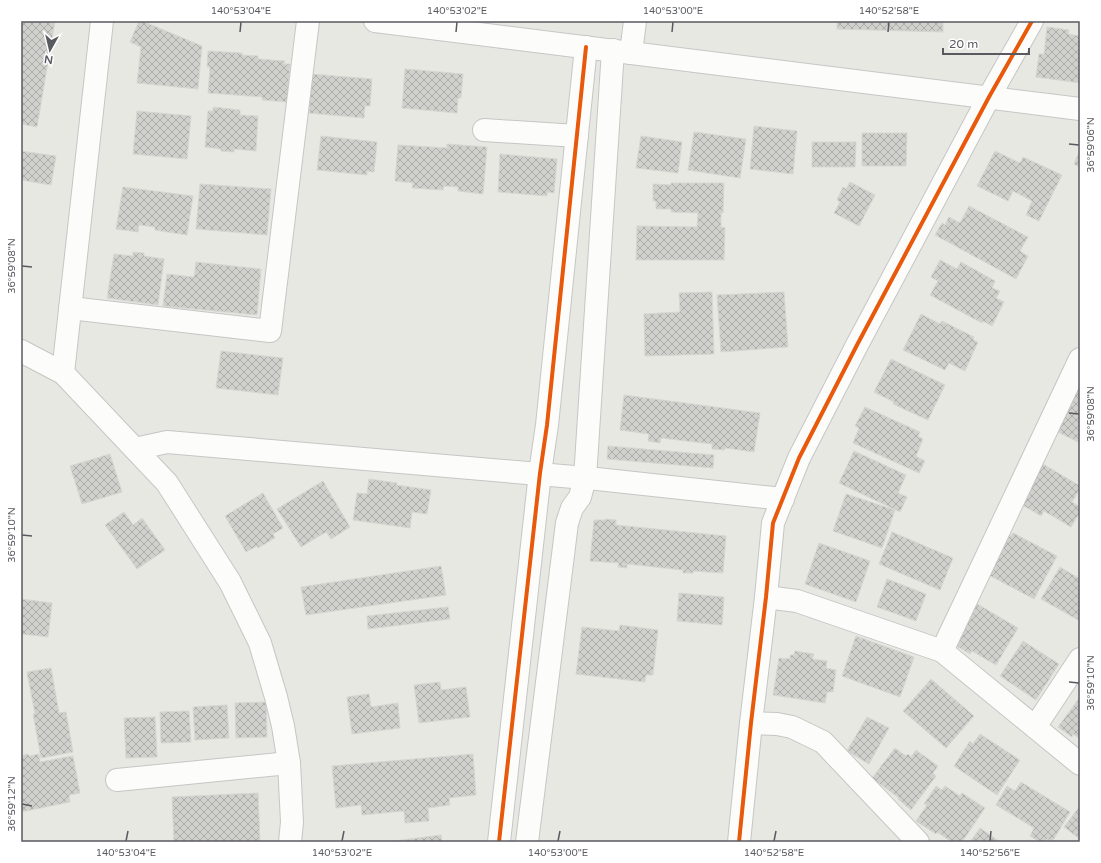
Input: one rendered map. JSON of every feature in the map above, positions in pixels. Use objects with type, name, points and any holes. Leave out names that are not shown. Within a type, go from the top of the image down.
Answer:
[{"type":"street","points":[[63,374],[102,21]]},
{"type":"street","points":[[70,308],[270,331],[308,21]]},
{"type":"street","points":[[376,21],[1080,109]]},
{"type":"street","points":[[527,842],[567,523],[572,508],[580,497],[585,478],[622,51],[635,21]]},
{"type":"street","points":[[739,842],[773,523],[803,451],[857,345],[989,98],[1032,21]]},
{"type":"street","points":[[499,842],[540,473],[547,425],[586,47]]},
{"type":"street","points":[[484,130],[577,136]]},
{"type":"street","points":[[21,351],[63,374],[167,483],[230,582],[260,643],[283,726],[289,763],[292,822],[290,842]]},
{"type":"street","points":[[942,651],[1080,359]]},
{"type":"street","points":[[135,449],[166,442],[540,473],[783,499]]},
{"type":"street","points":[[766,597],[797,601],[942,651],[1080,764]]},
{"type":"street","points":[[1035,727],[1080,659]]},
{"type":"street","points":[[751,723],[792,726],[823,742],[918,842]]},
{"type":"street","points":[[117,780],[289,763]]},
{"type":"building","points":[[21,21],[55,21],[37,127],[21,124]]},
{"type":"building","points":[[139,21],[202,46],[198,89],[137,83],[141,47],[130,42]]},
{"type":"building","points":[[837,21],[943,21],[943,32],[837,29]]},
{"type":"building","points":[[1047,27],[1069,30],[1068,34],[1080,36],[1080,83],[1036,77],[1039,54],[1044,54]]},
{"type":"building","points":[[208,51],[242,53],[242,55],[258,56],[258,59],[285,61],[284,64],[290,64],[287,102],[262,100],[262,97],[208,93],[210,67],[207,67]]},
{"type":"building","points":[[405,69],[463,74],[461,98],[458,98],[457,113],[402,108]]},
{"type":"building","points":[[312,74],[372,79],[370,106],[365,106],[364,118],[309,113]]},
{"type":"building","points":[[213,107],[240,110],[240,115],[258,116],[256,151],[234,149],[234,152],[221,151],[221,149],[205,147],[208,111],[213,111]]},
{"type":"building","points":[[137,111],[191,116],[187,159],[133,154]]},
{"type":"building","points":[[754,126],[797,131],[793,174],[750,169]]},
{"type":"building","points":[[694,132],[746,139],[740,178],[688,170]]},
{"type":"building","points":[[862,133],[907,133],[906,166],[862,166]]},
{"type":"building","points":[[321,136],[377,142],[374,172],[367,171],[367,175],[317,170]]},
{"type":"building","points":[[641,136],[682,142],[678,173],[636,168]]},
{"type":"building","points":[[812,142],[856,142],[855,167],[812,167]]},
{"type":"building","points":[[447,144],[487,147],[483,194],[458,191],[458,187],[444,186],[443,190],[412,188],[413,183],[395,181],[398,145],[447,148]]},
{"type":"building","points":[[1080,150],[1080,167],[1074,164]]},
{"type":"building","points":[[21,151],[56,156],[51,185],[21,180]]},
{"type":"building","points":[[995,151],[1020,163],[1023,157],[1062,175],[1039,221],[1026,215],[1032,201],[1013,191],[1008,201],[977,186]]},
{"type":"building","points":[[500,154],[557,159],[554,193],[547,192],[547,196],[498,192]]},
{"type":"building","points":[[850,182],[875,195],[859,226],[834,213],[840,202],[837,200],[843,187],[846,189]]},
{"type":"building","points":[[671,183],[724,183],[721,227],[725,228],[724,260],[636,260],[637,226],[697,227],[698,213],[671,212],[671,209],[656,209],[656,201],[653,201],[653,184],[671,185]]},
{"type":"building","points":[[200,184],[271,189],[267,235],[196,229]]},
{"type":"building","points":[[123,187],[193,196],[187,235],[155,230],[155,227],[139,225],[138,232],[116,229]]},
{"type":"building","points":[[969,206],[1028,237],[1020,251],[1028,256],[1016,279],[935,235],[942,223],[945,225],[949,217],[960,223]]},
{"type":"building","points":[[133,252],[144,253],[144,256],[164,259],[158,305],[107,298],[114,254],[133,256]]},
{"type":"building","points":[[940,260],[957,269],[961,262],[995,281],[992,288],[1000,291],[996,298],[1004,302],[992,326],[983,321],[982,323],[930,295],[938,281],[931,277]]},
{"type":"building","points":[[196,262],[261,269],[257,315],[163,306],[167,274],[194,277]]},
{"type":"building","points":[[712,292],[714,354],[645,356],[644,314],[680,312],[679,293]]},
{"type":"building","points":[[784,292],[788,347],[721,352],[717,295]]},
{"type":"building","points":[[921,314],[940,324],[942,321],[974,337],[973,340],[978,342],[965,371],[949,363],[945,370],[903,350]]},
{"type":"building","points":[[221,351],[283,358],[278,395],[216,388]]},
{"type":"building","points":[[891,359],[945,385],[928,420],[893,404],[894,402],[874,392]]},
{"type":"building","points":[[1077,389],[1080,390],[1080,443],[1056,431]]},
{"type":"building","points":[[624,395],[760,413],[754,452],[726,448],[724,450],[712,449],[712,444],[661,438],[660,443],[648,441],[649,434],[620,430]]},
{"type":"building","points":[[865,407],[920,432],[918,436],[923,439],[916,456],[925,461],[919,473],[853,443],[859,428],[855,426]]},
{"type":"building","points":[[608,446],[714,455],[713,468],[607,459]]},
{"type":"building","points":[[854,451],[906,475],[898,493],[907,497],[900,512],[839,483]]},
{"type":"building","points":[[110,454],[122,492],[82,504],[70,466]]},
{"type":"building","points":[[1043,464],[1080,486],[1080,489],[1072,502],[1080,507],[1080,512],[1071,527],[1044,511],[1041,516],[1019,503]]},
{"type":"building","points":[[369,479],[431,490],[427,514],[412,512],[410,528],[353,520],[357,493],[367,494]]},
{"type":"building","points":[[323,481],[350,527],[331,539],[326,532],[301,547],[277,509]]},
{"type":"building","points":[[263,493],[283,528],[273,534],[275,538],[258,548],[257,546],[246,552],[225,516]]},
{"type":"building","points":[[846,494],[895,510],[882,548],[833,531]]},
{"type":"building","points":[[124,512],[133,525],[142,518],[165,550],[137,569],[105,525]]},
{"type":"building","points":[[594,520],[616,520],[616,525],[726,536],[723,573],[693,571],[693,573],[683,573],[683,570],[627,564],[627,568],[618,567],[619,563],[590,561]]},
{"type":"building","points":[[892,532],[953,558],[940,590],[879,564]]},
{"type":"building","points":[[1004,532],[1011,536],[1013,533],[1057,556],[1034,599],[983,572]]},
{"type":"building","points":[[819,543],[870,561],[856,602],[805,584]]},
{"type":"building","points":[[441,566],[446,595],[306,615],[301,587]]},
{"type":"building","points":[[1060,567],[1080,579],[1080,617],[1078,620],[1041,599]]},
{"type":"building","points":[[887,579],[926,594],[916,621],[877,607]]},
{"type":"building","points":[[679,593],[724,597],[722,625],[677,621]]},
{"type":"building","points":[[21,599],[52,603],[48,637],[21,634]]},
{"type":"building","points":[[974,602],[1018,628],[996,665],[972,651],[970,654],[950,642]]},
{"type":"building","points":[[448,607],[450,619],[368,629],[367,616]]},
{"type":"building","points":[[620,625],[658,630],[653,675],[646,675],[645,682],[576,674],[582,627],[619,631]]},
{"type":"building","points":[[856,636],[914,657],[900,697],[842,676]]},
{"type":"building","points":[[1023,641],[1059,664],[1036,700],[1000,676]]},
{"type":"building","points":[[795,651],[814,654],[812,659],[827,661],[826,668],[836,670],[833,692],[827,692],[825,703],[773,695],[779,658],[790,659],[790,655],[794,655]]},
{"type":"building","points":[[51,668],[59,713],[66,712],[73,752],[41,758],[27,672]]},
{"type":"building","points":[[931,679],[974,716],[946,748],[903,711]]},
{"type":"building","points":[[440,682],[441,690],[466,687],[470,717],[419,723],[414,685]]},
{"type":"building","points":[[369,694],[371,707],[398,703],[400,728],[352,734],[347,697]]},
{"type":"building","points":[[1080,697],[1080,739],[1073,734],[1072,737],[1058,727]]},
{"type":"building","points":[[266,702],[267,737],[236,738],[235,703]]},
{"type":"building","points":[[227,705],[229,738],[195,740],[193,707]]},
{"type":"building","points":[[189,711],[191,742],[161,743],[160,712]]},
{"type":"building","points":[[155,717],[157,757],[126,758],[124,718]]},
{"type":"building","points":[[867,717],[889,728],[869,764],[847,751]]},
{"type":"building","points":[[980,734],[1020,760],[997,795],[954,766],[970,741],[973,744]]},
{"type":"building","points":[[895,748],[906,756],[908,754],[911,757],[916,750],[938,766],[933,773],[936,776],[911,810],[898,799],[899,798],[872,778]]},
{"type":"building","points":[[28,754],[29,756],[39,754],[40,762],[73,756],[80,793],[69,795],[70,802],[21,812],[21,756]]},
{"type":"building","points":[[473,754],[476,795],[449,798],[450,805],[428,808],[429,821],[405,823],[404,811],[362,815],[361,805],[336,808],[332,766]]},
{"type":"building","points":[[1021,782],[1070,812],[1052,842],[1047,839],[1045,842],[1040,842],[1030,836],[1034,828],[996,805],[1007,786],[1015,791]]},
{"type":"building","points":[[936,786],[942,790],[945,786],[960,796],[962,793],[985,808],[962,842],[952,842],[916,821],[927,805],[924,804]]},
{"type":"building","points":[[258,793],[260,842],[174,842],[172,797]]},
{"type":"building","points":[[1080,806],[1080,839],[1064,827]]},
{"type":"building","points":[[980,828],[1000,842],[970,842]]},
{"type":"building","points":[[441,835],[442,842],[386,842]]},
{"type":"cycle path","points":[[739,842],[773,523],[799,458],[857,345],[989,97],[1032,21]]},
{"type":"cycle path","points":[[499,842],[540,473],[547,425],[586,47]]}]
